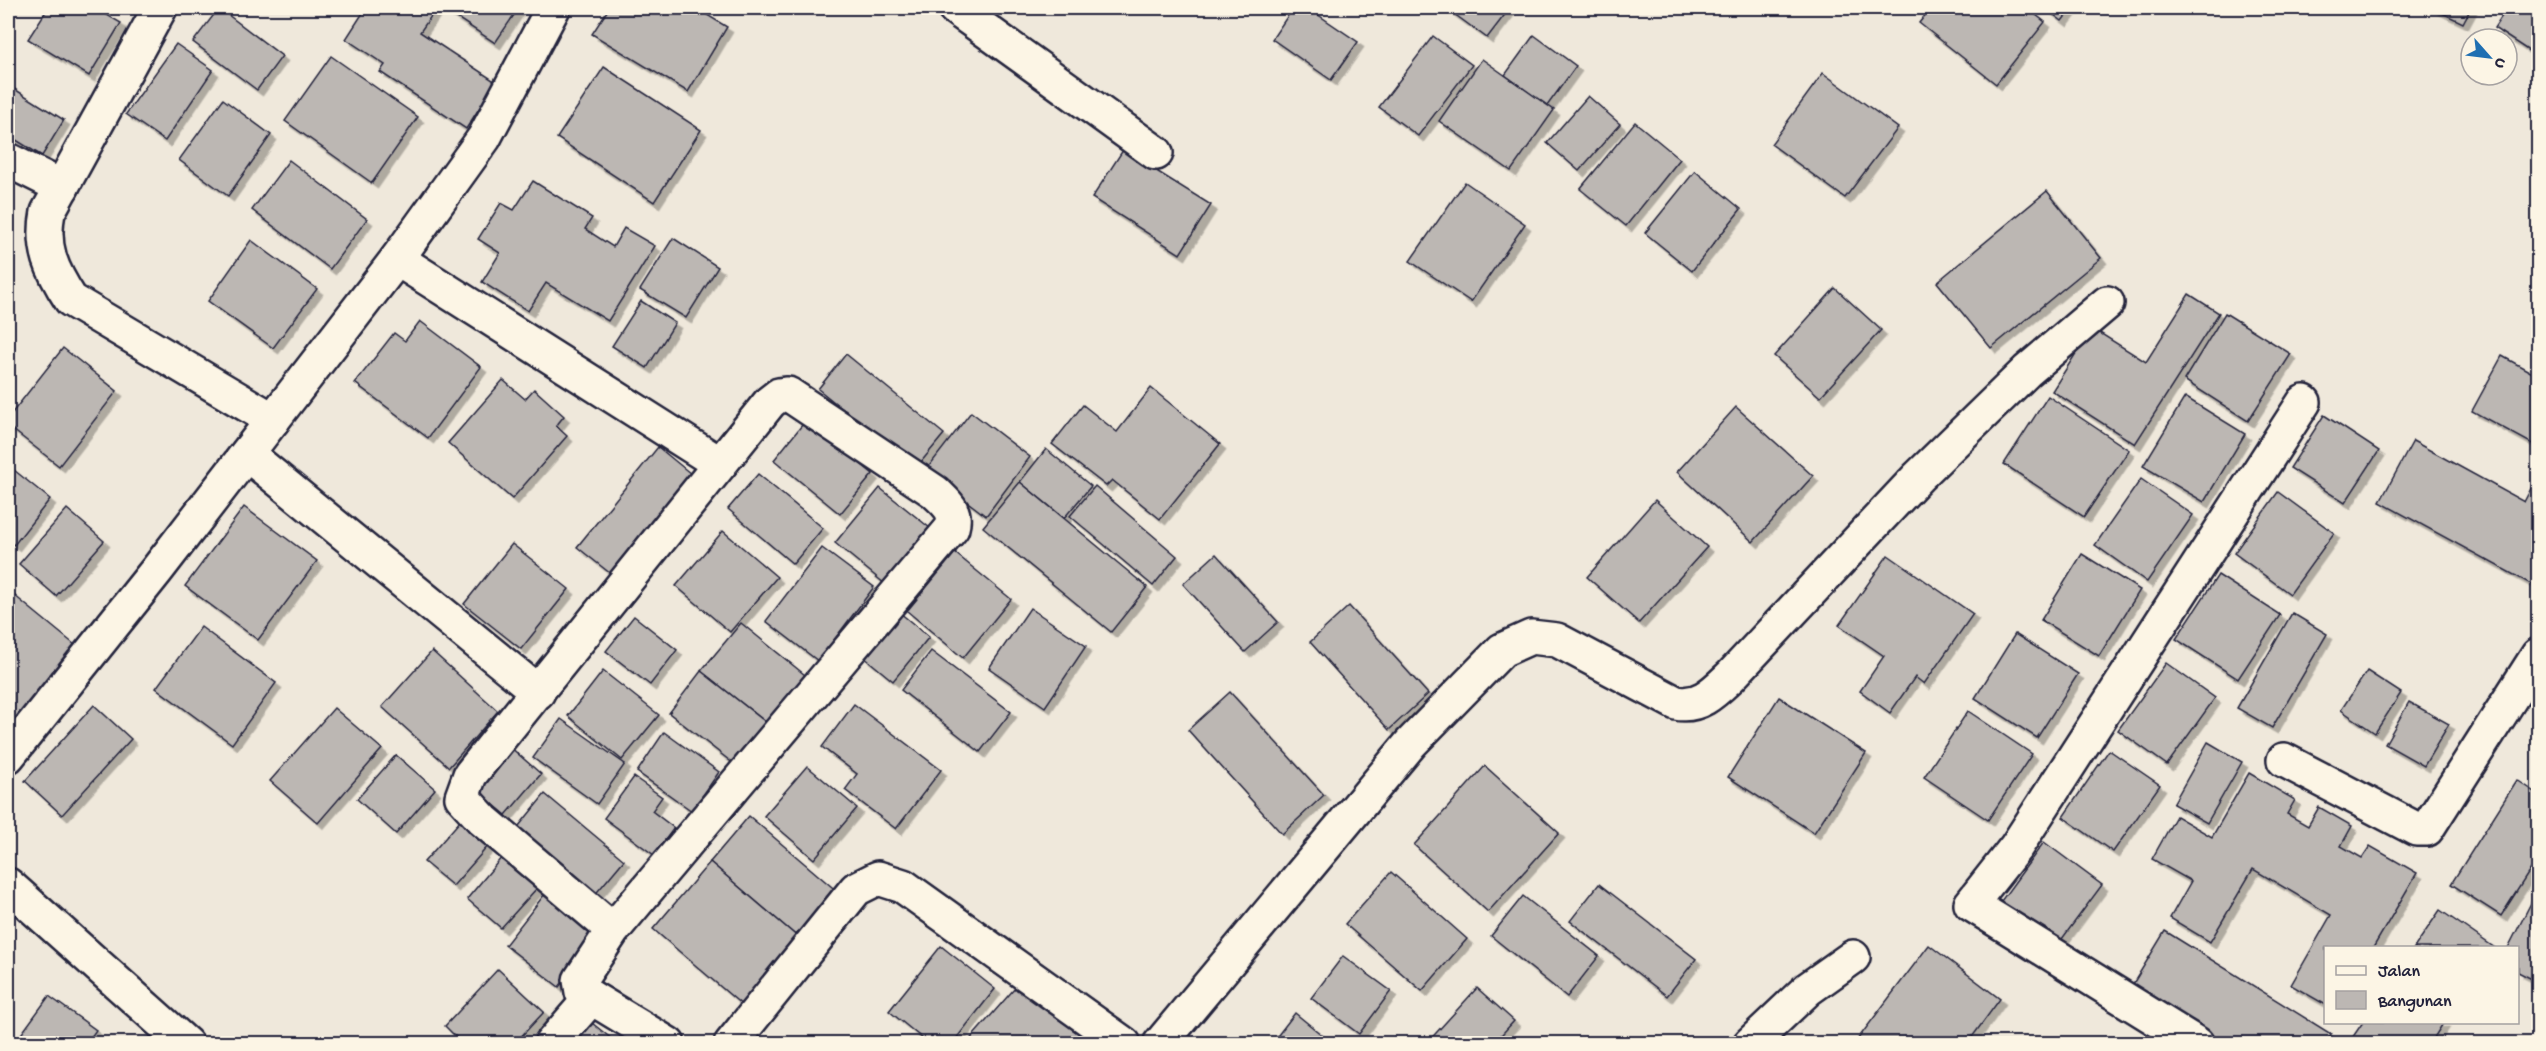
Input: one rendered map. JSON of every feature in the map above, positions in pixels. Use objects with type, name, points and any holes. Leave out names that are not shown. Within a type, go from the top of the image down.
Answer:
[{"type":"street","points":[[160,8],[48,212],[46,240],[52,272],[71,300],[273,420]]},
{"type":"street","points":[[8,756],[247,454],[397,259],[484,138],[553,8]]},
{"type":"street","points":[[955,8],[1156,153]]},
{"type":"street","points":[[8,160],[62,187]]},
{"type":"street","points":[[397,259],[720,464]]},
{"type":"street","points":[[1160,1044],[1411,743],[1502,650],[1531,637],[1557,640],[1676,703],[1694,704],[1714,692],[1732,675],[1918,477],[2027,371],[2107,303]]},
{"type":"street","points":[[613,930],[483,820],[462,797],[470,775],[770,402],[788,393],[935,492],[953,509],[955,518],[952,528],[613,930],[580,980],[579,988],[591,998],[668,1044]]},
{"type":"street","points":[[2197,1044],[1971,903],[2016,847],[2304,402]]},
{"type":"street","points":[[247,454],[538,692]]},
{"type":"street","points":[[2284,760],[2416,829],[2427,829],[2538,655]]},
{"type":"street","points":[[731,1044],[856,889],[878,878],[903,886],[1124,1044]]},
{"type":"street","points":[[8,885],[186,1044]]},
{"type":"street","points":[[1750,1044],[1808,989],[1853,957]]},
{"type":"street","points":[[551,1044],[591,998]]},
{"type":"building","points":[[48,8],[95,8],[121,23],[89,76],[28,39]]},
{"type":"building","points":[[219,8],[282,56],[257,90],[193,42]]},
{"type":"building","points":[[366,8],[436,9],[420,32],[496,82],[466,129],[380,72],[385,65],[346,39]]},
{"type":"building","points":[[442,8],[517,8],[518,9],[495,43]]},
{"type":"building","points":[[609,8],[696,8],[727,27],[688,92],[592,34]]},
{"type":"building","points":[[1293,8],[1308,8],[1358,42],[1331,80],[1272,39]]},
{"type":"building","points":[[1446,8],[1510,8],[1487,38]]},
{"type":"building","points":[[1931,8],[2027,8],[2045,22],[1996,84],[1919,23]]},
{"type":"building","points":[[2045,8],[2072,8],[2062,21]]},
{"type":"building","points":[[2432,8],[2471,8],[2463,23]]},
{"type":"building","points":[[2507,8],[2538,8],[2538,57],[2519,44],[2519,27],[2495,27]]},
{"type":"building","points":[[1534,35],[1576,66],[1547,106],[1505,75]]},
{"type":"building","points":[[1433,36],[1472,65],[1418,136],[1379,107]]},
{"type":"building","points":[[176,44],[213,70],[165,141],[126,114]]},
{"type":"building","points":[[331,56],[418,117],[372,183],[285,121]]},
{"type":"building","points":[[1482,59],[1554,110],[1511,171],[1439,121]]},
{"type":"building","points":[[604,67],[701,130],[654,202],[557,138]]},
{"type":"building","points":[[1823,73],[1898,128],[1845,198],[1771,144]]},
{"type":"building","points":[[8,85],[64,120],[42,156],[8,135]]},
{"type":"building","points":[[1588,96],[1620,124],[1579,171],[1547,143]]},
{"type":"building","points":[[223,99],[271,135],[228,196],[179,160]]},
{"type":"building","points":[[1635,122],[1680,159],[1626,226],[1580,189]]},
{"type":"building","points":[[1123,150],[1211,205],[1180,254],[1092,198]]},
{"type":"building","points":[[289,160],[367,219],[330,269],[252,210]]},
{"type":"building","points":[[1695,171],[1741,209],[1692,271],[1645,233]]},
{"type":"building","points":[[533,181],[592,218],[585,229],[613,247],[624,228],[655,246],[608,321],[546,283],[528,311],[482,282],[500,253],[478,239],[501,203],[514,210]]},
{"type":"building","points":[[1465,182],[1525,224],[1471,302],[1410,261]]},
{"type":"building","points":[[2047,191],[2101,258],[1991,348],[1937,282]]},
{"type":"building","points":[[673,238],[718,267],[686,318],[640,290]]},
{"type":"building","points":[[251,240],[317,289],[273,348],[208,301]]},
{"type":"building","points":[[1835,288],[1881,330],[1820,397],[1774,356]]},
{"type":"building","points":[[2189,294],[2219,313],[2135,444],[2052,391],[2092,328],[2146,362]]},
{"type":"building","points":[[641,301],[675,323],[647,368],[612,346]]},
{"type":"building","points":[[2225,313],[2291,354],[2248,421],[2184,380]]},
{"type":"building","points":[[420,321],[481,367],[428,438],[355,383],[394,333],[405,341]]},
{"type":"building","points":[[63,348],[117,391],[59,466],[8,426],[8,418]]},
{"type":"building","points":[[846,354],[944,434],[916,468],[818,389]]},
{"type":"building","points":[[2502,356],[2538,376],[2538,447],[2472,411]]},
{"type":"building","points":[[503,380],[525,399],[534,389],[564,416],[556,426],[567,436],[512,499],[448,443]]},
{"type":"building","points":[[1151,388],[1220,444],[1160,519],[1112,480],[1106,486],[1052,444],[1083,405],[1117,432]]},
{"type":"building","points":[[2048,396],[2129,450],[2084,517],[2004,464]]},
{"type":"building","points":[[2185,397],[2245,434],[2204,502],[2143,466]]},
{"type":"building","points":[[1736,407],[1813,476],[1753,542],[1677,472]]},
{"type":"building","points":[[971,412],[1030,457],[986,516],[926,470]]},
{"type":"building","points":[[2324,415],[2379,451],[2345,503],[2290,468]]},
{"type":"building","points":[[806,420],[873,474],[840,514],[774,460]]},
{"type":"building","points":[[2413,441],[2524,502],[2538,475],[2538,588],[2380,502]]},
{"type":"building","points":[[658,447],[696,478],[616,578],[577,547]]},
{"type":"building","points":[[1046,449],[1091,486],[1064,518],[1020,482]]},
{"type":"building","points":[[9,466],[50,499],[14,545],[8,540]]},
{"type":"building","points":[[758,474],[823,528],[793,564],[728,509]]},
{"type":"building","points":[[2141,479],[2193,515],[2147,582],[2095,545]]},
{"type":"building","points":[[1020,482],[1147,587],[1111,632],[983,527]]},
{"type":"building","points":[[1095,486],[1177,556],[1153,586],[1070,516]]},
{"type":"building","points":[[880,488],[930,528],[885,584],[835,543]]},
{"type":"building","points":[[2278,492],[2334,533],[2290,594],[2234,553]]},
{"type":"building","points":[[1655,500],[1707,547],[1639,623],[1587,577]]},
{"type":"building","points":[[244,507],[317,561],[258,640],[185,586]]},
{"type":"building","points":[[67,509],[104,541],[56,596],[19,564]]},
{"type":"building","points":[[723,531],[777,577],[730,632],[676,586]]},
{"type":"building","points":[[512,544],[569,589],[521,649],[464,604]]},
{"type":"building","points":[[822,548],[874,587],[818,661],[766,621]]},
{"type":"building","points":[[955,553],[1011,599],[963,658],[907,611]]},
{"type":"building","points":[[1216,554],[1278,622],[1245,652],[1183,584]]},
{"type":"building","points":[[2082,554],[2140,590],[2099,656],[2041,620]]},
{"type":"building","points":[[1888,555],[1973,614],[1924,684],[1915,677],[1890,713],[1860,691],[1884,656],[1839,625]]},
{"type":"building","points":[[2218,575],[2280,615],[2238,679],[2176,639]]},
{"type":"building","points":[[9,591],[75,645],[8,729],[8,593]]},
{"type":"building","points":[[1349,606],[1428,694],[1389,730],[1310,642]]},
{"type":"building","points":[[1030,608],[1086,646],[1045,707],[989,668]]},
{"type":"building","points":[[899,612],[929,637],[893,681],[864,657]]},
{"type":"building","points":[[2292,613],[2327,634],[2272,728],[2237,708]]},
{"type":"building","points":[[634,616],[677,650],[650,685],[606,651]]},
{"type":"building","points":[[741,623],[810,679],[772,727],[701,671]]},
{"type":"building","points":[[201,627],[276,683],[232,744],[156,688]]},
{"type":"building","points":[[2015,634],[2078,674],[2037,738],[1975,698]]},
{"type":"building","points":[[432,651],[498,711],[449,767],[382,707]]},
{"type":"building","points":[[931,651],[1011,712],[980,752],[901,690]]},
{"type":"building","points":[[2166,663],[2215,698],[2167,765],[2118,730]]},
{"type":"building","points":[[603,671],[659,715],[622,760],[568,716]]},
{"type":"building","points":[[701,671],[772,727],[739,768],[669,713]]},
{"type":"building","points":[[2367,671],[2401,693],[2375,733],[2341,710]]},
{"type":"building","points":[[1230,692],[1324,795],[1282,834],[1188,730]]},
{"type":"building","points":[[1779,697],[1866,753],[1814,833],[1728,777]]},
{"type":"building","points":[[2409,702],[2449,724],[2424,766],[2385,744]]},
{"type":"building","points":[[854,704],[941,770],[896,829],[845,790],[857,774],[822,747]]},
{"type":"building","points":[[94,705],[131,739],[62,815],[25,781]]},
{"type":"building","points":[[334,708],[382,749],[318,823],[270,781]]},
{"type":"building","points":[[1968,711],[2032,754],[1988,820],[1924,777]]},
{"type":"building","points":[[561,719],[625,764],[597,804],[533,758]]},
{"type":"building","points":[[664,732],[719,772],[692,811],[637,772]]},
{"type":"building","points":[[2208,742],[2242,762],[2207,823],[2173,804]]},
{"type":"building","points":[[509,746],[541,774],[506,815],[474,788]]},
{"type":"building","points":[[2109,750],[2160,785],[2113,852],[2063,817]]},
{"type":"building","points":[[396,755],[435,789],[396,834],[357,799]]},
{"type":"building","points":[[807,766],[857,808],[814,859],[764,816]]},
{"type":"building","points":[[1485,766],[1559,833],[1488,912],[1414,845]]},
{"type":"building","points":[[2249,773],[2295,800],[2287,814],[2308,826],[2319,807],[2352,826],[2341,846],[2362,858],[2370,846],[2417,873],[2374,946],[2324,946],[2324,1004],[2291,985],[2331,915],[2253,869],[2210,942],[2170,918],[2191,881],[2152,859],[2176,816],[2212,837]]},
{"type":"building","points":[[634,777],[662,797],[652,811],[674,828],[654,855],[604,818]]},
{"type":"building","points":[[2517,780],[2538,794],[2538,858],[2501,916],[2451,884]]},
{"type":"building","points":[[545,794],[624,860],[593,897],[514,832]]},
{"type":"building","points":[[749,816],[839,893],[800,939],[710,862]]},
{"type":"building","points":[[461,820],[489,845],[453,886],[424,862]]},
{"type":"building","points":[[2044,842],[2102,885],[2059,943],[2001,901]]},
{"type":"building","points":[[502,857],[537,888],[501,928],[467,899]]},
{"type":"building","points":[[710,862],[800,939],[743,1006],[653,929]]},
{"type":"building","points":[[1391,872],[1467,939],[1422,991],[1345,924]]},
{"type":"building","points":[[1599,884],[1696,959],[1667,996],[1570,921]]},
{"type":"building","points":[[544,895],[598,938],[559,987],[505,945]]},
{"type":"building","points":[[2535,895],[2538,897],[2538,982],[2519,972],[2519,946],[2509,946]]},
{"type":"building","points":[[1523,896],[1599,956],[1567,997],[1491,936]]},
{"type":"building","points":[[2440,910],[2492,946],[2415,946]]},
{"type":"building","points":[[2165,931],[2331,1034],[2325,1044],[2223,1044],[2131,987]]},
{"type":"building","points":[[1929,945],[2000,999],[1967,1044],[1854,1044]]},
{"type":"building","points":[[941,946],[995,989],[952,1044],[929,1044],[889,1011]]},
{"type":"building","points":[[1343,956],[1391,991],[1359,1034],[1311,998]]},
{"type":"building","points":[[498,969],[544,1012],[514,1044],[463,1044],[445,1026]]},
{"type":"building","points":[[1022,980],[1094,1044],[966,1044]]},
{"type":"building","points":[[1477,988],[1514,1021],[1493,1044],[1426,1044]]},
{"type":"building","points":[[49,996],[96,1030],[86,1044],[14,1044]]},
{"type":"building","points":[[1295,1013],[1333,1044],[1281,1044],[1275,1039]]},
{"type":"building","points":[[587,1019],[618,1044],[568,1044]]},
{"type":"building","points":[[2362,1024],[2443,1024],[2430,1044],[2348,1044]]}]
